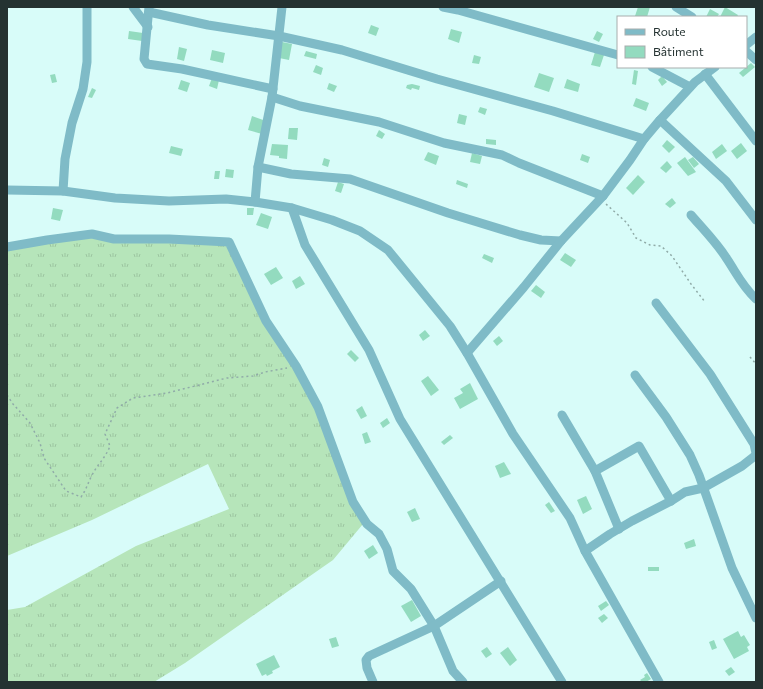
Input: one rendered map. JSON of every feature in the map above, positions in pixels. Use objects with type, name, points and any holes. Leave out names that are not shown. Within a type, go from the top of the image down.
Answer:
[{"type":"street","points":[[63,191],[66,159],[72,123],[83,89],[87,62],[87,7]]},
{"type":"street","points":[[133,7],[148,27]]},
{"type":"street","points":[[255,202],[258,167],[272,93],[282,7]]},
{"type":"street","points":[[443,7],[617,55]]},
{"type":"street","points":[[676,7],[690,16]]},
{"type":"street","points":[[603,197],[502,155],[444,144],[379,122],[300,106],[272,93],[182,69],[147,64],[144,60],[149,9],[208,25],[279,36],[342,50],[644,139]]},
{"type":"street","points":[[747,45],[756,37]]},
{"type":"street","points":[[747,52],[756,60]]},
{"type":"street","points":[[654,68],[690,87]]},
{"type":"street","points":[[468,353],[561,241],[603,197],[644,139],[660,120],[690,87],[714,68]]},
{"type":"street","points":[[705,74],[756,141]]},
{"type":"street","points":[[660,120],[726,181],[756,220]]},
{"type":"street","points":[[258,167],[291,174],[350,179],[448,213],[520,235],[542,240],[561,241]]},
{"type":"street","points":[[7,190],[63,191],[115,198],[169,201],[226,199],[255,202],[292,208],[332,220],[360,232],[388,250],[450,326],[468,353],[513,434],[570,518],[585,551],[659,682]]},
{"type":"street","points":[[292,208],[305,246],[370,350],[400,418],[562,682]]},
{"type":"street","points":[[691,215],[726,258],[736,276],[746,289],[756,299]]},
{"type":"street","points":[[7,247],[92,234],[114,239],[169,239],[228,242],[266,321],[296,366],[318,407],[353,502],[367,524],[379,534],[387,549],[393,571],[411,589],[434,626],[453,671],[463,682]]},
{"type":"street","points":[[585,551],[610,534],[685,492],[703,488],[742,466],[756,454],[754,444],[710,374],[656,303]]},
{"type":"street","points":[[635,375],[666,416],[690,455],[732,568],[756,618]]},
{"type":"street","points":[[562,415],[594,471],[619,529]]},
{"type":"street","points":[[594,471],[639,446],[671,501]]},
{"type":"street","points":[[374,682],[367,668],[366,660],[369,656],[434,626],[501,581]]},
{"type":"path","points":[[603,197],[606,204],[627,223],[636,238],[650,245],[661,246],[672,256],[705,302]]},
{"type":"path","points":[[750,357],[756,364]]},
{"type":"path","points":[[7,395],[30,423],[40,443],[44,458],[66,491],[80,497],[86,490],[93,474],[107,454],[110,446],[105,434],[110,421],[117,408],[133,398],[166,393],[227,378],[253,376],[296,366]]},
{"type":"green space","points":[[109,237],[228,243],[273,328],[326,418],[357,507],[368,518],[333,560],[185,663],[154,682],[7,682],[7,610],[25,607],[136,546],[229,509],[208,464],[92,520],[7,556],[7,251],[44,241]]},
{"type":"building","points":[[638,7],[650,7],[647,16],[635,16]]},
{"type":"building","points":[[725,7],[738,15],[738,16],[720,16]]},
{"type":"building","points":[[710,9],[719,14],[718,16],[706,16]]},
{"type":"building","points":[[371,25],[379,28],[376,36],[368,33]]},
{"type":"building","points":[[451,29],[462,32],[459,43],[448,39]]},
{"type":"building","points":[[129,31],[143,33],[142,41],[128,39]]},
{"type":"building","points":[[597,31],[603,34],[599,42],[593,39]]},
{"type":"building","points":[[282,42],[292,44],[289,60],[279,58]]},
{"type":"building","points":[[179,47],[187,49],[184,61],[177,59]]},
{"type":"building","points":[[212,50],[225,53],[223,63],[210,60]]},
{"type":"building","points":[[306,51],[317,54],[316,59],[304,56]]},
{"type":"building","points":[[595,52],[604,55],[600,67],[591,65]]},
{"type":"building","points":[[474,55],[481,57],[479,64],[472,63]]},
{"type":"building","points":[[751,63],[755,67],[743,77],[739,73],[747,68]]},
{"type":"building","points":[[316,65],[323,68],[321,75],[313,72]]},
{"type":"building","points":[[634,70],[638,71],[636,85],[632,84]]},
{"type":"building","points":[[539,73],[554,78],[549,92],[534,87]]},
{"type":"building","points":[[55,74],[57,82],[52,83],[50,75]]},
{"type":"building","points":[[662,76],[667,82],[662,86],[658,80]]},
{"type":"building","points":[[212,78],[219,80],[217,89],[209,86]]},
{"type":"building","points":[[567,79],[580,84],[578,92],[564,88]]},
{"type":"building","points":[[181,80],[190,83],[187,92],[178,89]]},
{"type":"building","points":[[329,83],[337,86],[334,92],[327,89]]},
{"type":"building","points":[[412,84],[420,86],[419,90],[412,88],[411,90],[406,88],[407,85]]},
{"type":"building","points":[[92,88],[96,90],[92,98],[88,97]]},
{"type":"building","points":[[636,98],[649,103],[646,111],[633,106]]},
{"type":"building","points":[[480,107],[487,109],[485,115],[478,112]]},
{"type":"building","points":[[459,114],[467,116],[465,125],[457,123]]},
{"type":"building","points":[[252,116],[266,121],[262,134],[248,130]]},
{"type":"building","points":[[289,128],[298,128],[297,140],[288,139]]},
{"type":"building","points":[[379,130],[385,134],[382,139],[376,136]]},
{"type":"building","points":[[486,139],[496,140],[496,145],[486,144]]},
{"type":"building","points":[[667,140],[675,147],[669,153],[662,146]]},
{"type":"building","points":[[741,143],[747,151],[737,159],[731,151]]},
{"type":"building","points":[[272,144],[288,145],[287,159],[270,155]]},
{"type":"building","points":[[722,144],[727,151],[716,159],[712,152]]},
{"type":"building","points":[[171,146],[183,149],[181,156],[169,153]]},
{"type":"building","points":[[428,152],[439,156],[436,165],[424,160]]},
{"type":"building","points":[[472,153],[482,156],[480,164],[470,162]]},
{"type":"building","points":[[582,154],[590,157],[588,163],[580,160]]},
{"type":"building","points":[[685,157],[696,172],[688,176],[677,163]]},
{"type":"building","points":[[693,157],[699,164],[694,168],[688,160]]},
{"type":"building","points":[[324,158],[330,160],[328,167],[322,165]]},
{"type":"building","points":[[667,161],[672,167],[666,173],[660,168]]},
{"type":"building","points":[[226,169],[234,170],[233,178],[225,177]]},
{"type":"building","points":[[215,171],[220,171],[219,179],[214,179]]},
{"type":"building","points":[[638,175],[645,182],[633,195],[626,188]]},
{"type":"building","points":[[457,180],[468,184],[467,188],[456,184]]},
{"type":"building","points":[[338,182],[344,184],[341,193],[335,191]]},
{"type":"building","points":[[672,198],[676,203],[670,208],[665,204]]},
{"type":"building","points":[[53,208],[63,210],[60,221],[51,219]]},
{"type":"building","points":[[247,208],[254,208],[253,215],[247,215]]},
{"type":"building","points":[[261,213],[272,217],[268,229],[256,225]]},
{"type":"building","points":[[565,253],[576,260],[571,267],[560,260]]},
{"type":"building","points":[[484,254],[494,258],[492,263],[482,258]]},
{"type":"building","points":[[276,267],[283,278],[271,285],[264,274]]},
{"type":"building","points":[[300,276],[305,284],[296,289],[292,281]]},
{"type":"building","points":[[536,285],[545,292],[541,298],[531,291]]},
{"type":"building","points":[[425,330],[430,336],[423,341],[419,335]]},
{"type":"building","points":[[499,336],[503,341],[497,346],[493,341]]},
{"type":"building","points":[[351,350],[359,358],[355,362],[347,354]]},
{"type":"building","points":[[428,376],[439,390],[431,396],[421,381]]},
{"type":"building","points":[[470,383],[478,399],[460,409],[454,398],[463,393],[460,389]]},
{"type":"building","points":[[362,406],[367,416],[361,419],[356,410]]},
{"type":"building","points":[[387,418],[390,423],[383,428],[380,423]]},
{"type":"building","points":[[367,432],[371,442],[365,444],[362,434]]},
{"type":"building","points":[[450,435],[453,438],[444,445],[441,442]]},
{"type":"building","points":[[504,462],[511,474],[500,478],[495,466]]},
{"type":"building","points":[[586,496],[592,509],[583,514],[577,500]]},
{"type":"building","points":[[549,502],[555,511],[551,513],[545,505]]},
{"type":"building","points":[[415,508],[420,519],[412,522],[407,512]]},
{"type":"building","points":[[694,539],[696,546],[686,549],[684,543]]},
{"type":"building","points":[[373,545],[378,553],[369,559],[364,551]]},
{"type":"building","points":[[648,567],[659,567],[659,571],[648,571]]},
{"type":"building","points":[[412,600],[421,616],[411,622],[401,606]]},
{"type":"building","points":[[606,601],[609,605],[601,611],[598,606]]},
{"type":"building","points":[[604,614],[608,618],[602,623],[598,618]]},
{"type":"building","points":[[738,631],[741,637],[744,635],[750,645],[747,647],[749,651],[734,659],[723,639]]},
{"type":"building","points":[[336,637],[339,646],[332,648],[329,639]]},
{"type":"building","points":[[714,640],[717,648],[712,650],[709,642]]},
{"type":"building","points":[[487,647],[492,654],[486,658],[481,651]]},
{"type":"building","points":[[508,647],[517,660],[510,666],[500,653]]},
{"type":"building","points":[[274,655],[280,667],[272,671],[273,673],[267,676],[266,674],[262,676],[256,664]]},
{"type":"building","points":[[731,667],[735,672],[729,676],[725,671]]},
{"type":"building","points":[[647,673],[651,679],[646,682],[642,682],[640,680],[645,677],[644,675]]}]
